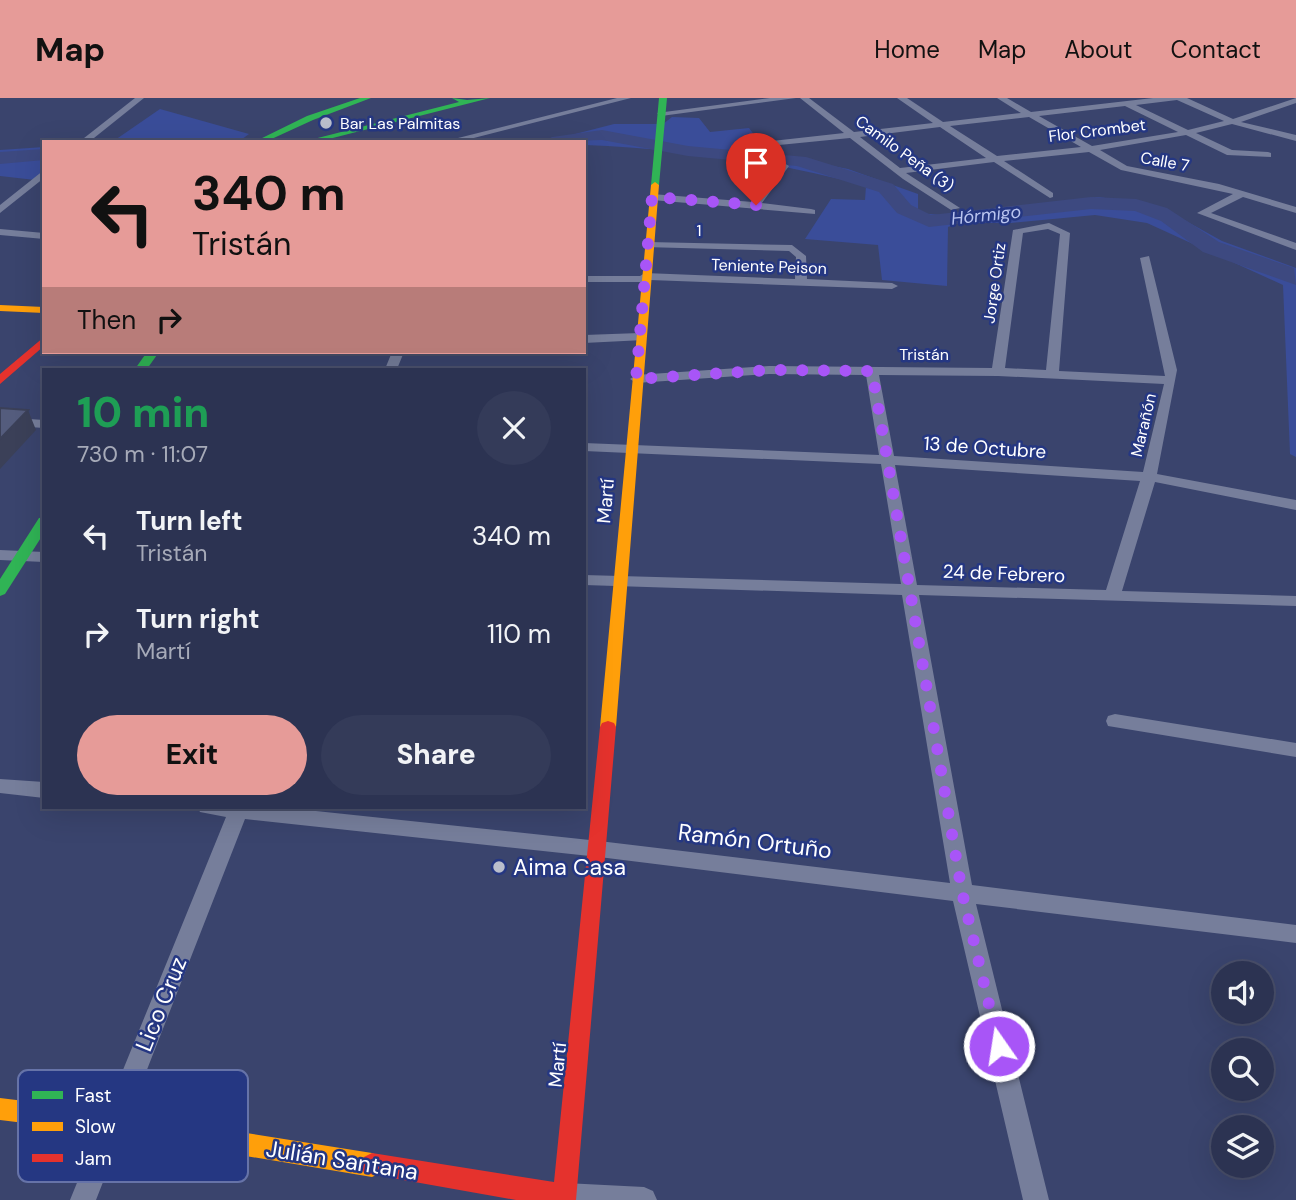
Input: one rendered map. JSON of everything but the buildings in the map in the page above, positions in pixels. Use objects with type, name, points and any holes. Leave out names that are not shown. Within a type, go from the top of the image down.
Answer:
[{"type":"main road","points":[[266,140],[367,98]]},
{"type":"main road","points":[[313,140],[461,100],[486,98]]},
{"type":"main road","name":"Martí","points":[[565,1198],[599,849],[630,448],[661,113]]},
{"type":"main road","points":[[0,308],[42,310]]},
{"type":"main road","points":[[0,380],[42,342]]},
{"type":"main road","points":[[0,591],[42,524]]},
{"type":"main road","name":"Julián Santana","points":[[0,1109],[18,1111]]},
{"type":"main road","name":"Julián Santana","points":[[248,1145],[565,1198]]},
{"type":"street","points":[[86,140],[140,98]]},
{"type":"street","points":[[454,140],[627,98]]},
{"type":"street","points":[[661,113],[792,98]]},
{"type":"street","name":"Camilo Peña (3)","points":[[804,98],[898,171],[955,208]]},
{"type":"street","points":[[901,98],[1050,195]]},
{"type":"street","name":"Calle 7","points":[[1000,98],[1124,168],[1143,175],[1242,194],[1296,210]]},
{"type":"street","points":[[1114,98],[1230,153],[1268,155]]},
{"type":"street","points":[[772,144],[1177,98],[1236,122],[1296,138]]},
{"type":"street","name":"Flor Crombet","points":[[898,171],[1188,133],[1236,122],[1296,100]]},
{"type":"street","points":[[1274,109],[1285,112]]},
{"type":"street","points":[[756,205],[784,166]]},
{"type":"street","points":[[0,210],[42,175]]},
{"type":"street","points":[[1242,194],[1202,213],[1296,247]]},
{"type":"street","points":[[652,197],[811,212]]},
{"type":"street","name":"Jorge Ortiz","points":[[998,372],[1018,230],[1049,226],[1065,233],[1052,374]]},
{"type":"street","points":[[0,232],[42,236]]},
{"type":"street","name":"1","points":[[648,246],[792,248],[802,256],[801,283]]},
{"type":"street","name":"Marañón","points":[[1112,597],[1149,477],[1171,380],[1171,370],[1144,258]]},
{"type":"street","name":"Teniente Peison","points":[[586,279],[645,278],[892,286]]},
{"type":"street","points":[[586,339],[640,337]]},
{"type":"street","name":"Tristán","points":[[636,379],[769,370],[998,372],[1171,380]]},
{"type":"street","points":[[872,371],[885,460],[962,892],[1036,1200]]},
{"type":"street","points":[[0,421],[42,424]]},
{"type":"street","name":"13 de Octubre","points":[[586,447],[885,460],[1149,477],[1296,505]]},
{"type":"street","points":[[0,555],[42,556]]},
{"type":"street","name":"24 de Febrero","points":[[586,580],[910,592],[1296,601]]},
{"type":"street","points":[[1115,721],[1296,750]]},
{"type":"street","points":[[0,786],[42,790]]},
{"type":"street","name":"Lico Cruz","points":[[135,1070],[239,809]]},
{"type":"street","name":"Ramón Ortuño","points":[[248,809],[962,892],[1296,934]]},
{"type":"street","name":"Lico Cruz","points":[[82,1200],[89,1182]]},
{"type":"street","name":"Julián Santana","points":[[565,1198],[643,1200]]},
{"type":"shaded area","points":[[160,109],[249,134],[241,140],[115,140]]},
{"type":"shaded area","points":[[672,117],[699,118],[710,132],[749,128],[768,153],[848,169],[918,194],[918,213],[952,216],[1098,197],[1136,202],[1177,216],[1222,241],[1296,268],[1296,457],[1290,454],[1283,285],[1147,223],[1095,215],[1011,223],[959,223],[948,227],[947,286],[882,280],[878,245],[805,239],[831,199],[865,200],[866,186],[762,163],[656,150],[586,145],[586,140],[552,140],[614,124],[663,124]]},
{"type":"shaded area","points":[[42,147],[42,181],[0,176],[0,150]]},
{"type":"waterway","name":"Hórmigo","points":[[566,140],[602,135],[688,151],[799,161],[886,188],[904,209],[929,221],[1091,203],[1136,205],[1160,213],[1211,247],[1276,268],[1296,278]]},
{"type":"waterway","name":"Hórmigo","points":[[0,158],[42,154]]},
{"type":"traffic: fast","points":[[262,140],[310,118],[367,98]]},
{"type":"traffic: fast","points":[[456,98],[467,103]]},
{"type":"traffic: fast","points":[[314,140],[486,98]]},
{"type":"traffic: fast","points":[[655,185],[663,98]]},
{"type":"traffic: fast","points":[[142,368],[152,354]]},
{"type":"traffic: fast","points":[[0,591],[42,524]]},
{"type":"traffic: slow","points":[[608,727],[655,185]]},
{"type":"traffic: slow","points":[[0,308],[42,310]]},
{"type":"traffic: slow","points":[[0,1109],[18,1111]]},
{"type":"traffic: slow","points":[[248,1145],[372,1165]]},
{"type":"traffic: jam","points":[[0,380],[42,342]]},
{"type":"traffic: jam","points":[[564,1200],[608,727]]},
{"type":"traffic: jam","points":[[372,1165],[565,1196]]},
{"type":"place","name":"Bar Las Palmitas","points":[[326,123]]},
{"type":"place","name":"Aima Casa","points":[[499,867]]},
{"type":"route","points":[[756,205],[700,198],[652,197],[636,379],[769,370],[872,371],[885,460],[962,892],[999,1046]]}]
